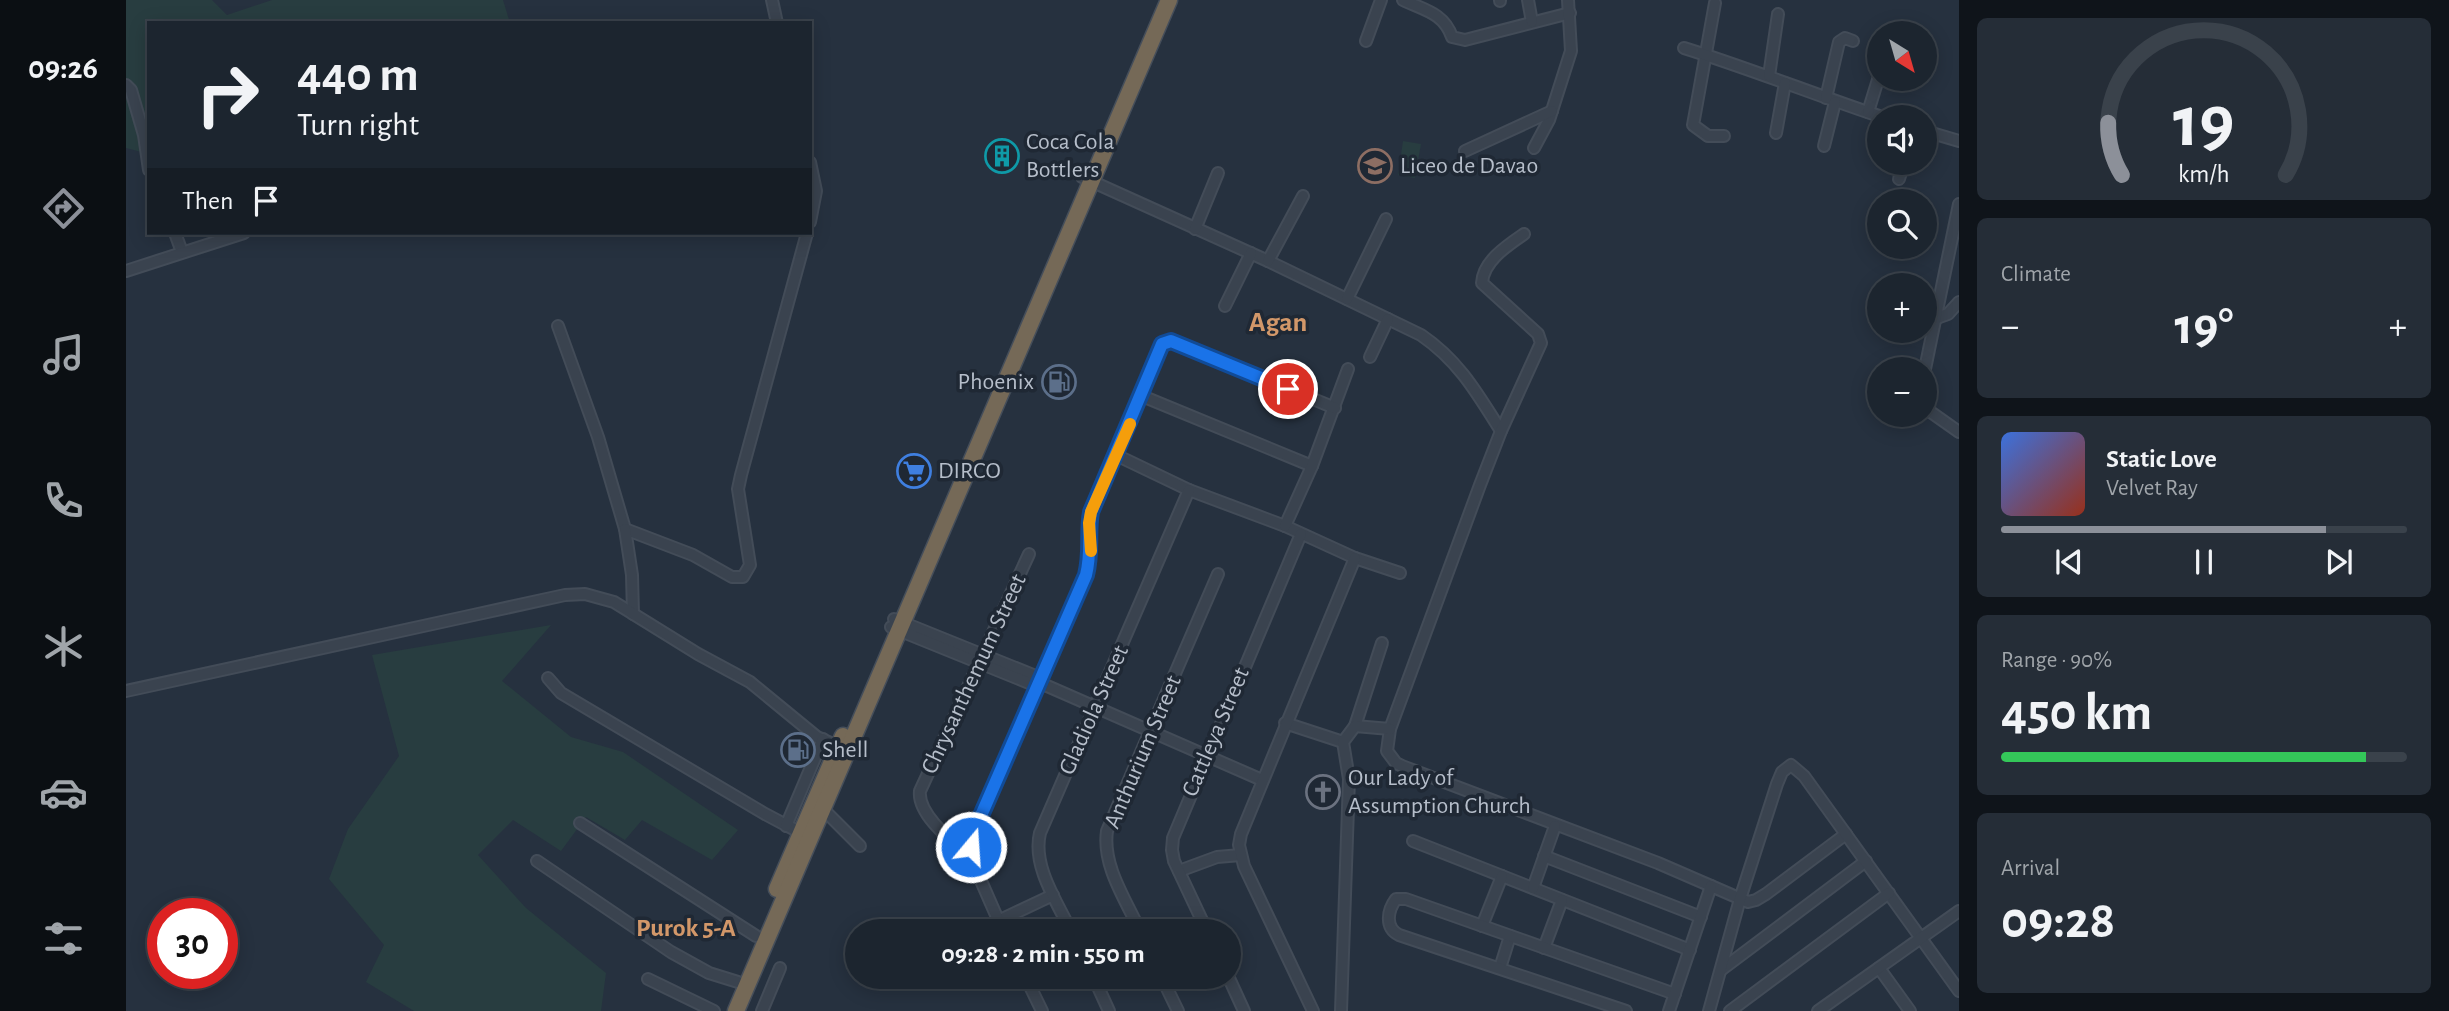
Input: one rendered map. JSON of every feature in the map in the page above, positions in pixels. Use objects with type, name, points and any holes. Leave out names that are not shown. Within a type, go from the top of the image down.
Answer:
[{"type":"highway","points":[[1087,180],[1158,0]]},
{"type":"highway","points":[[736,1011],[824,810],[844,749],[1087,180],[1169,0]]},
{"type":"highway","points":[[726,1011],[756,936],[793,829],[844,749]]},
{"type":"street","points":[[772,0],[777,21]]},
{"type":"street","points":[[1366,41],[1381,0]]},
{"type":"street","points":[[1403,0],[1446,22],[1452,37],[1456,39],[1475,39],[1570,13]]},
{"type":"street","points":[[1528,0],[1532,22]]},
{"type":"street","points":[[1534,148],[1552,111],[1571,51],[1568,0]]},
{"type":"street","points":[[1716,3],[1693,125],[1708,136],[1724,136]]},
{"type":"street","points":[[1769,76],[1777,14]]},
{"type":"street","points":[[1824,146],[1839,42],[1844,38],[1853,41]]},
{"type":"street","points":[[1684,48],[1867,112]]},
{"type":"street","points":[[1776,133],[1786,83]]},
{"type":"street","points":[[126,85],[131,90],[147,156]]},
{"type":"street","points":[[1465,152],[1552,111]]},
{"type":"street","points":[[1937,135],[1959,141]]},
{"type":"street","points":[[812,172],[816,191],[812,212]]},
{"type":"street","points":[[1195,229],[1218,173]]},
{"type":"street","points":[[1899,179],[1900,175]]},
{"type":"street","points":[[1087,180],[1251,253],[1421,335],[1443,351],[1474,388],[1501,432]]},
{"type":"street","points":[[1268,261],[1303,196]]},
{"type":"street","points":[[1937,318],[1959,204]]},
{"type":"street","points":[[1347,299],[1386,219]]},
{"type":"street","points":[[1524,234],[1499,253],[1482,278],[1484,286],[1541,339],[1539,349],[1501,432],[1391,729],[1387,751],[1396,763],[1555,826],[1658,863],[1748,902],[1766,894],[1846,834]]},
{"type":"street","points":[[175,235],[182,252]]},
{"type":"street","points":[[126,271],[237,235]]},
{"type":"street","points":[[625,529],[693,555],[732,577],[738,578],[746,574],[750,565],[740,502],[740,482],[806,235]]},
{"type":"street","points":[[1225,306],[1251,253]]},
{"type":"street","points":[[1941,300],[1955,306]]},
{"type":"street","points":[[1937,318],[1955,306]]},
{"type":"street","points":[[1370,357],[1388,320]]},
{"type":"street","points":[[558,326],[598,436],[625,529],[632,575],[633,614]]},
{"type":"street","points":[[997,919],[971,858],[972,838],[1086,575],[1091,549],[1091,512],[1162,344],[1171,341],[1335,408]]},
{"type":"street","points":[[1285,526],[1312,466],[1348,369]]},
{"type":"street","points":[[1142,396],[1312,466]]},
{"type":"street","points":[[1937,416],[1959,432]]},
{"type":"street","points":[[1116,455],[1189,490],[1285,526],[1355,558],[1400,573]]},
{"type":"street","name":"Gladiola Street","points":[[1065,919],[1038,854],[1040,833],[1189,490]]},
{"type":"street","name":"Cattleya Street","points":[[1201,919],[1179,871],[1172,850],[1173,838],[1301,534]]},
{"type":"street","name":"Chrysanthemum Street","points":[[971,858],[953,843],[928,815],[919,798],[920,791],[1029,554]]},
{"type":"street","points":[[1313,1011],[1272,928],[1241,855],[1241,834],[1355,558]]},
{"type":"street","name":"Anthurium Street","points":[[1134,919],[1109,864],[1106,844],[1108,831],[1218,574]]},
{"type":"street","points":[[126,691],[565,595],[585,594],[614,602],[750,682],[794,720],[844,749]]},
{"type":"street","points":[[898,625],[982,659],[1030,683],[1038,682],[1262,780]]},
{"type":"street","points":[[1341,1011],[1349,779],[1343,742],[1355,726],[1382,643]]},
{"type":"street","points":[[548,678],[561,692],[793,829],[823,739]]},
{"type":"street","points":[[1285,723],[1343,742]]},
{"type":"street","points":[[1355,726],[1391,729]]},
{"type":"street","points":[[1709,1011],[1740,899],[1782,772],[1791,765],[1799,770],[1959,991]]},
{"type":"street","points":[[824,810],[860,846]]},
{"type":"street","points":[[580,823],[756,936]]},
{"type":"street","points":[[1533,888],[1555,826]]},
{"type":"street","points":[[1413,841],[1690,950]]},
{"type":"street","points":[[1179,871],[1217,857],[1241,855]]},
{"type":"street","points":[[1544,856],[1701,918]]},
{"type":"street","points":[[537,861],[671,952],[709,973],[738,982]]},
{"type":"street","points":[[1721,970],[1866,862]]},
{"type":"street","points":[[1482,926],[1502,876]]},
{"type":"street","points":[[1669,1011],[1712,887]]},
{"type":"street","points":[[1730,1011],[1889,893]]},
{"type":"street","points":[[1012,919],[1053,895]]},
{"type":"street","points":[[1626,1011],[1399,935],[1391,930],[1389,924],[1392,902],[1401,898],[1675,994]]},
{"type":"street","points":[[1544,948],[1562,900]]},
{"type":"street","points":[[1818,1011],[1959,911]]},
{"type":"street","points":[[1500,968],[1510,936]]},
{"type":"street","points":[[762,1011],[780,968]]},
{"type":"street","points":[[1879,968],[1910,1011]]},
{"type":"street","points":[[648,979],[714,1011]]},
{"type":"street","points":[[1031,989],[1042,1011]]},
{"type":"street","points":[[1099,989],[1109,1011]]},
{"type":"street","points":[[1167,989],[1178,1011]]},
{"type":"street","points":[[1234,989],[1244,1011]]},
{"type":"green space","points":[[126,0],[212,0],[227,15],[272,0],[503,0],[509,21],[147,21],[147,153],[126,148]]},
{"type":"green space","points":[[1403,141],[1421,144],[1415,178],[1398,175]]},
{"type":"green space","points":[[551,625],[502,681],[571,737],[623,752],[738,830],[712,860],[642,820],[625,840],[586,817],[561,851],[513,820],[478,855],[526,908],[606,973],[601,1011],[414,1011],[366,982],[384,945],[329,879],[348,829],[399,756],[372,655]]},
{"type":"slow traffic","points":[[1091,551],[1091,512],[1130,424]]},
{"type":"place","name":"Coca Cola Bottlers","points":[[1002,156]]},
{"type":"place","name":"Liceo de Davao","points":[[1375,166]]},
{"type":"place","name":"Phoenix","points":[[1059,382]]},
{"type":"place","name":"DIRCO","points":[[914,471]]},
{"type":"place","name":"Shell","points":[[798,750]]},
{"type":"place","name":"Our Lady of Assumption Church","points":[[1323,792]]},
{"type":"district","name":"Agan","points":[[1278,323]]},
{"type":"district","name":"Purok 5-A","points":[[686,928]]},
{"type":"route","points":[[971,847],[976,827],[1086,575],[1091,549],[1091,512],[1162,344],[1171,341],[1288,389]]}]
